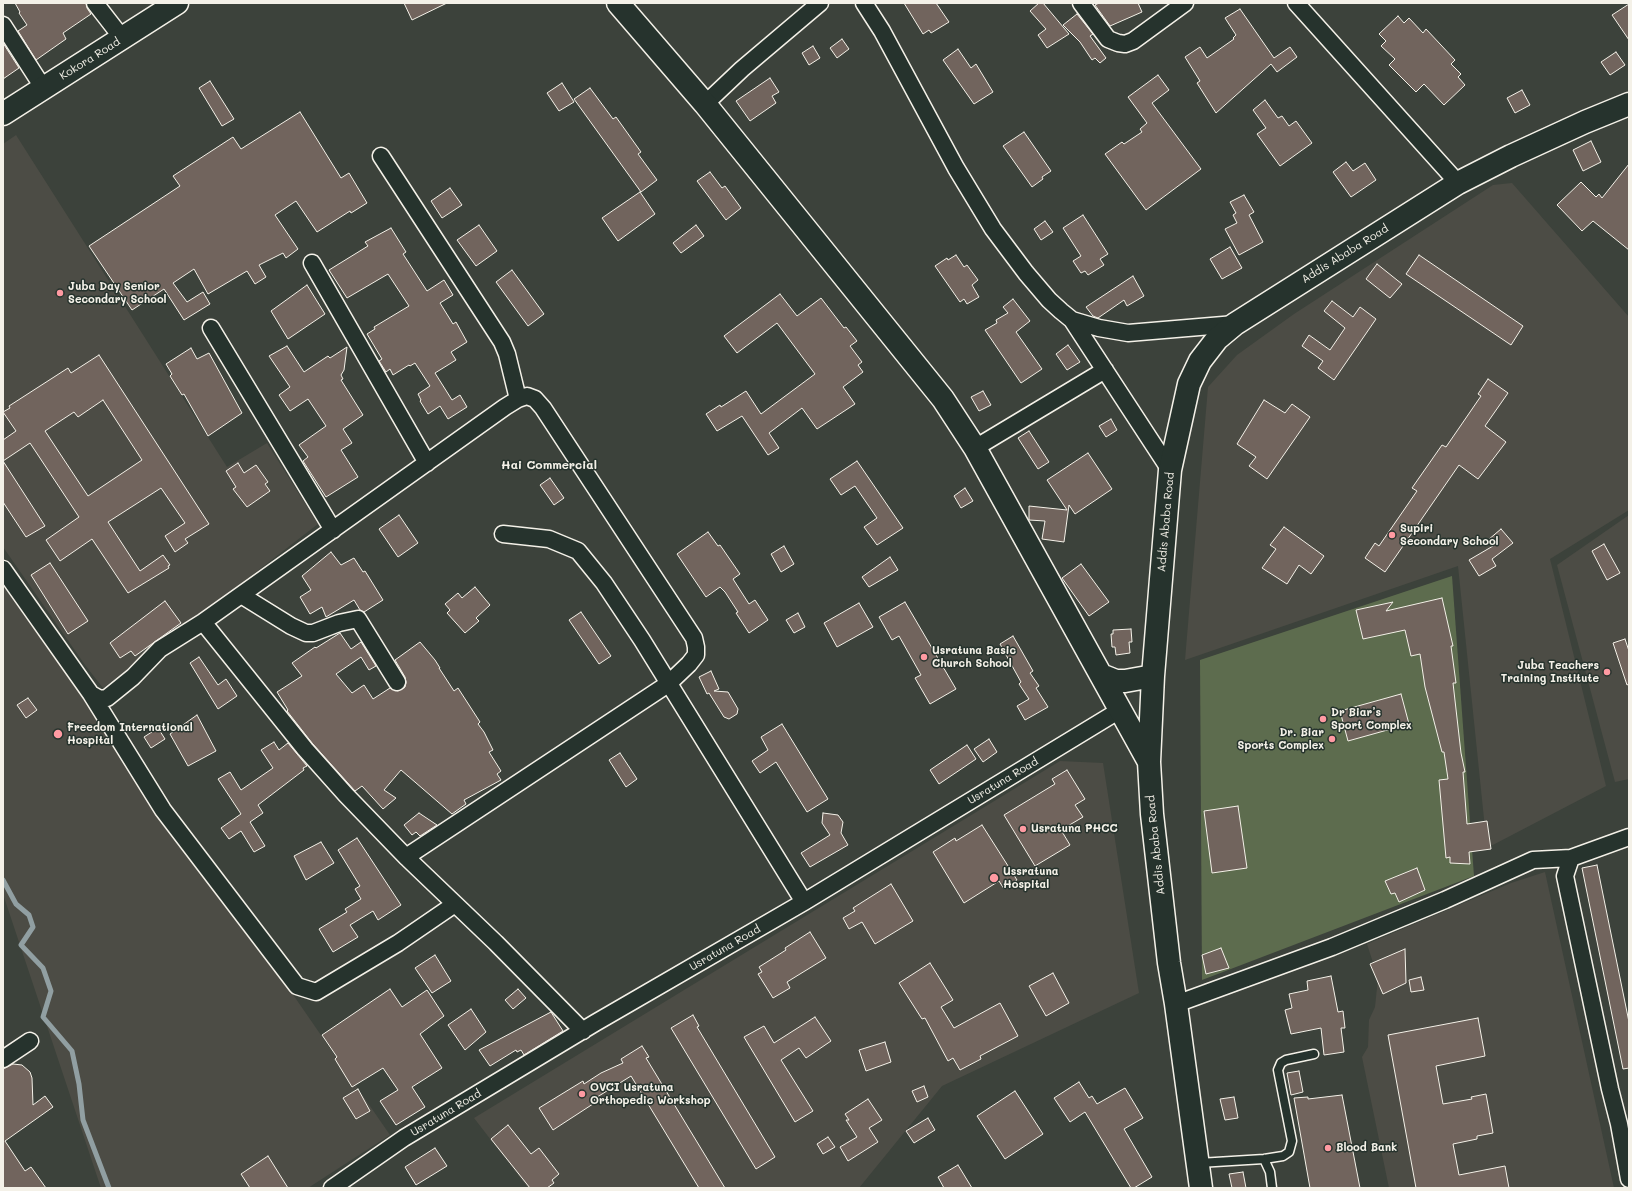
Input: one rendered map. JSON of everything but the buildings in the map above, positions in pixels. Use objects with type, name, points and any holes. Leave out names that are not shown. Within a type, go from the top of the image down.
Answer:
[{"type":"main road","name":"Kokora Road","points":[[3,114],[123,39],[177,3]]},
{"type":"main road","points":[[618,3],[705,104],[938,393],[975,448],[1149,762]]},
{"type":"main road","name":"Addis Ababa Road","points":[[1201,1188],[1176,1004],[1168,963],[1153,827],[1149,762],[1153,676],[1170,470],[1189,384],[1200,361],[1217,339],[1235,324],[1458,183],[1511,156],[1585,122],[1629,104]]},
{"type":"main road","points":[[1101,675],[1116,681],[1125,681],[1153,676]]},
{"type":"street","points":[[96,3],[123,39]]},
{"type":"street","points":[[705,104],[742,69],[820,3]]},
{"type":"street","points":[[864,3],[882,31],[956,168],[993,229],[1026,274],[1049,300],[1072,320],[1170,470]]},
{"type":"street","points":[[1081,3],[1108,39],[1125,44],[1133,41],[1185,3]]},
{"type":"street","points":[[1296,3],[1458,183]]},
{"type":"street","points":[[3,25],[44,89]]},
{"type":"street","points":[[381,156],[502,342],[507,354],[518,399]]},
{"type":"street","points":[[312,263],[427,463]]},
{"type":"street","points":[[1072,320],[1104,330],[1128,333],[1235,324]]},
{"type":"street","points":[[211,328],[333,530]]},
{"type":"street","points":[[975,448],[1105,370]]},
{"type":"street","points":[[91,694],[100,699],[107,698],[133,677],[160,649],[203,622],[518,399],[527,396],[535,400],[543,408],[694,638],[696,656],[690,664],[668,684],[406,857]]},
{"type":"street","points":[[503,534],[549,539],[578,551],[608,590],[804,902]]},
{"type":"street","points":[[3,569],[91,694],[163,810],[297,986],[316,992],[398,943],[455,904]]},
{"type":"street","points":[[241,595],[291,626],[306,633],[313,633],[339,623],[358,619],[397,682]]},
{"type":"street","points":[[203,622],[220,641],[305,749],[346,795],[406,857],[583,1031]]},
{"type":"street","name":"Usratuna Road","points":[[332,1188],[404,1138],[804,902],[1120,710]]},
{"type":"street","points":[[1176,1004],[1332,947],[1444,900],[1533,860],[1571,858],[1629,838]]},
{"type":"street","points":[[1571,858],[1565,876],[1626,1147],[1629,1179]]},
{"type":"street","points":[[3,1059],[30,1041]]},
{"type":"lane","points":[[1198,1163],[1264,1159],[1283,1156],[1289,1152],[1292,1146],[1292,1141],[1278,1070],[1281,1063],[1286,1060],[1314,1054]]},
{"type":"lane","points":[[1264,1159],[1270,1172],[1272,1188]]},
{"type":"shaded area","name":"Juba Day Senior Secondary School","points":[[16,135],[227,467],[267,443],[318,524],[185,627],[103,688],[85,665],[3,547],[3,144]]},
{"type":"shaded area","name":"Supiri Secondary School","points":[[1512,183],[1629,317],[1629,510],[1550,559],[1606,786],[1487,848],[1458,566],[1185,660],[1208,387],[1237,355],[1294,314],[1493,185]]},
{"type":"shaded area","name":"Juba Teachers Training Institute","points":[[1629,515],[1629,779],[1615,782],[1557,565]]},
{"type":"shaded area","name":"Freedom International Hospital","points":[[3,575],[390,1135],[308,1188],[101,1188],[3,894]]},
{"type":"shaded area","name":"Ussratuna Hospital","points":[[1060,761],[1103,763],[1139,993],[942,1086],[859,1188],[528,1188],[474,1118]]},
{"type":"shaded area","points":[[1545,872],[1614,1188],[1389,1188],[1362,1057],[1368,1047],[1369,1020],[1375,1007],[1378,978],[1367,944],[1511,883]]},
{"type":"green space","name":"Dr. Biar Sports Complex","points":[[1452,576],[1474,876],[1202,980],[1200,660]]},
{"type":"waterway","points":[[3,880],[16,904],[29,915],[33,927],[21,945],[43,968],[51,991],[43,1017],[72,1051],[79,1084],[83,1120],[109,1188]]},
{"type":"place","name":"Juba Day Senior Secondary School","points":[[60,293]]},
{"type":"place","name":"Supiri Secondary School","points":[[1392,535]]},
{"type":"place","name":"Usratuna Basic Church School","points":[[924,657]]},
{"type":"place","name":"Juba Teachers Training Institute","points":[[1607,672]]},
{"type":"place","name":"Dr Biar’s Sport Complex","points":[[1323,719]]},
{"type":"place","name":"Freedom International Hospital","points":[[58,734]]},
{"type":"place","name":"Dr. Biar Sports Complex","points":[[1332,739]]},
{"type":"place","name":"Usratuna PHCC","points":[[1023,829]]},
{"type":"place","name":"Ussratuna Hospital","points":[[994,878]]},
{"type":"place","name":"OVCI Usratuna Orthopedic Workshop","points":[[582,1094]]},
{"type":"place","name":"Blood Bank","points":[[1328,1148]]},
{"type":"district","name":"Hai Commercial","points":[[549,465]]}]
